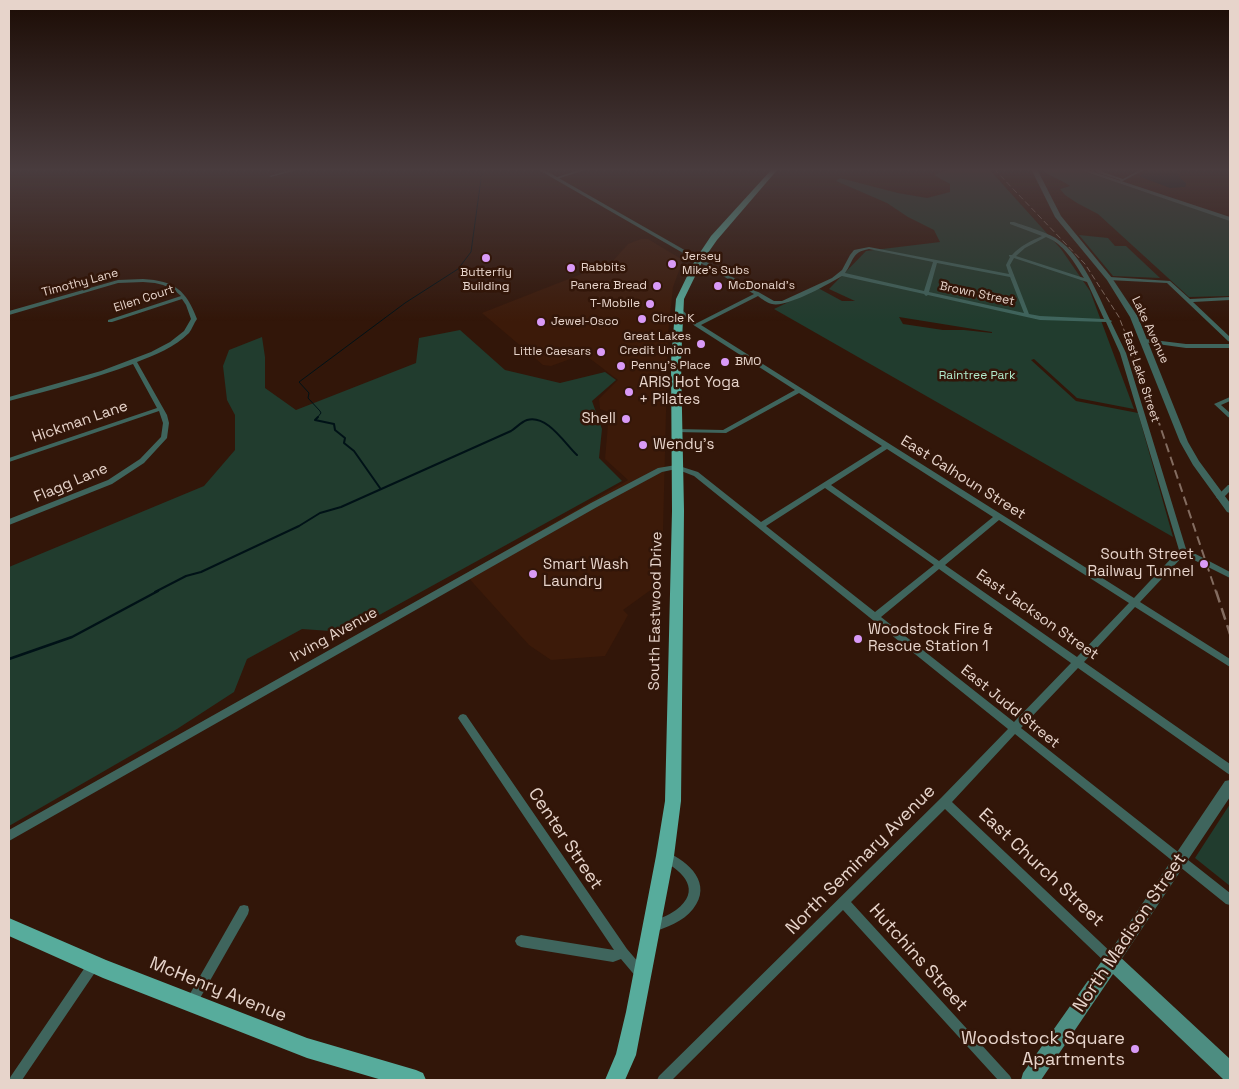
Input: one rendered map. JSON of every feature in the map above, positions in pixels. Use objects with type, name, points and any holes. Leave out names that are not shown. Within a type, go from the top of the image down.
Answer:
[{"type":"main road","name":"South Eastwood Drive","points":[[616,1079],[626,1055],[652,927],[673,801],[678,511],[676,361],[680,299],[699,260],[714,238],[730,220]]},
{"type":"main road","name":"McHenry Avenue","points":[[9,927],[191,1003],[306,1048],[416,1080]]},
{"type":"main road","points":[[1112,962],[1230,1072]]},
{"type":"main road","name":"North Madison Street","points":[[1030,1080],[1112,962]]},
{"type":"street","points":[[629,220],[773,304],[783,303],[842,274],[855,250],[869,248],[1012,276]]},
{"type":"street","name":"Lake Avenue","points":[[1060,220],[1110,279],[1145,341],[1184,442],[1230,510]]},
{"type":"street","name":"East Lake Street","points":[[1012,224],[1045,236],[1062,245],[1089,281],[1123,353],[1183,551]]},
{"type":"street","points":[[1026,315],[1019,288],[1008,265],[1011,256],[1022,246],[1045,236]]},
{"type":"street","points":[[1011,256],[1089,281]]},
{"type":"street","points":[[926,294],[935,262]]},
{"type":"street","name":"Brown Street","points":[[842,274],[1040,318],[1109,321]]},
{"type":"street","points":[[1110,279],[1168,282],[1230,340]]},
{"type":"street","name":"Timothy Lane","points":[[9,313],[118,282],[157,281],[178,289],[184,297]]},
{"type":"street","points":[[680,310],[698,325],[757,295]]},
{"type":"street","points":[[9,399],[134,361],[164,348],[186,332],[194,319],[191,307],[184,297]]},
{"type":"street","name":"Ellen Court","points":[[110,321],[184,297]]},
{"type":"street","points":[[1189,301],[1230,298]]},
{"type":"street","name":"East Calhoun Street","points":[[679,324],[698,325],[1230,663]]},
{"type":"street","points":[[1145,341],[1186,346],[1230,346]]},
{"type":"street","name":"Flagg Lane","points":[[9,522],[110,482],[142,462],[164,438],[166,423],[134,361]]},
{"type":"street","points":[[677,431],[724,432],[799,390]]},
{"type":"street","points":[[1230,399],[1217,404],[1230,416]]},
{"type":"street","name":"Hickman Lane","points":[[9,460],[159,409]]},
{"type":"street","points":[[761,526],[886,446]]},
{"type":"street","name":"East Judd Street","points":[[676,467],[696,474],[1230,900]]},
{"type":"street","name":"Irving Avenue","points":[[9,836],[594,505],[660,470],[676,467]]},
{"type":"street","name":"East Jackson Street","points":[[826,485],[1079,661],[1230,770]]},
{"type":"street","points":[[1220,497],[1230,487]]},
{"type":"street","points":[[874,617],[998,517]]},
{"type":"street","points":[[1183,551],[1230,575]]},
{"type":"street","name":"North Seminary Avenue","points":[[663,1080],[945,802],[1183,551]]},
{"type":"street","name":"Center Street","points":[[463,718],[623,953],[642,976]]},
{"type":"street","name":"North Madison Street","points":[[1112,962],[1230,786]]},
{"type":"street","name":"East Church Street","points":[[945,802],[1112,962]]},
{"type":"street","points":[[652,927],[680,914],[689,906],[696,890],[693,880],[685,868],[676,860],[665,856]]},
{"type":"street","name":"Hutchins Street","points":[[844,903],[1006,1080]]},
{"type":"street","points":[[191,1003],[244,910]]},
{"type":"street","points":[[521,941],[613,956],[623,953]]},
{"type":"street","points":[[15,1080],[94,963]]},
{"type":"shaded area","points":[[641,239],[648,239],[683,260],[673,287],[668,334],[662,570],[652,589],[623,610],[628,615],[605,656],[551,660],[529,645],[465,574],[628,480],[605,459],[609,412],[600,409],[599,399],[618,380],[584,354],[551,366],[543,365],[482,313],[612,262],[628,244]]},
{"type":"green space","name":"Raintree Park","points":[[914,220],[1035,220],[1061,249],[1090,291],[1134,409],[1077,398],[1034,359],[1031,360],[1076,401],[1138,413],[1173,537],[774,309],[818,288],[842,301],[855,301],[829,289],[866,251],[940,242],[934,230]],"holes":[[[899,317],[992,333],[943,330],[903,324]]]},
{"type":"green space","points":[[1104,220],[1230,220],[1230,296],[1189,297]]},
{"type":"green space","points":[[1079,235],[1108,238],[1115,246],[1126,246],[1160,278],[1113,276]]},
{"type":"green space","points":[[460,330],[505,370],[560,383],[605,372],[616,380],[592,401],[602,429],[599,458],[622,481],[372,619],[344,632],[302,629],[247,659],[234,692],[177,729],[9,826],[9,567],[204,486],[235,450],[235,415],[227,400],[223,366],[229,350],[262,337],[265,357],[265,388],[296,410],[416,363],[419,338]]},
{"type":"green space","points":[[1230,804],[1230,886],[1195,858]]},
{"type":"waterway","points":[[317,418],[321,413],[308,398],[309,393],[299,382],[405,303],[458,269],[471,252],[475,220]]},
{"type":"waterway","points":[[317,418],[315,420],[334,424],[335,430],[345,438],[344,443],[354,451],[380,488]]},
{"type":"waterway","points":[[155,592],[186,576],[201,572],[299,526],[320,513],[341,507],[511,431],[527,420],[542,421],[555,431],[577,455]]},
{"type":"waterway","points":[[9,659],[72,637],[158,591]]},
{"type":"railway","points":[[1043,220],[1085,264],[1119,317],[1158,418]]},
{"type":"railway","points":[[1157,417],[1216,592]]},
{"type":"railway","points":[[1216,591],[1230,634]]},
{"type":"place","name":"Butterfly Building","points":[[486,258]]},
{"type":"place","name":"Jersey Mike's Subs","points":[[672,264]]},
{"type":"place","name":"Rabbits","points":[[571,268]]},
{"type":"place","name":"Panera Bread","points":[[657,286]]},
{"type":"place","name":"McDonald's","points":[[718,286]]},
{"type":"place","name":"T-Mobile","points":[[650,304]]},
{"type":"place","name":"Circle K","points":[[642,319]]},
{"type":"place","name":"Jewel-Osco","points":[[541,322]]},
{"type":"place","name":"Great Lakes Credit Union","points":[[701,344]]},
{"type":"place","name":"Little Caesars","points":[[601,352]]},
{"type":"place","name":"BMO","points":[[725,362]]},
{"type":"place","name":"Penny's Place","points":[[621,366]]},
{"type":"place","name":"ARIS Hot Yoga + Pilates","points":[[629,392]]},
{"type":"place","name":"Shell","points":[[626,419]]},
{"type":"place","name":"Wendy's","points":[[643,445]]},
{"type":"place","name":"South Street Railway Tunnel","points":[[1204,564]]},
{"type":"place","name":"Smart Wash Laundry","points":[[533,574]]},
{"type":"place","name":"Woodstock Fire & Rescue Station 1","points":[[858,639]]},
{"type":"place","name":"Woodstock Square Apartments","points":[[1135,1049]]}]
